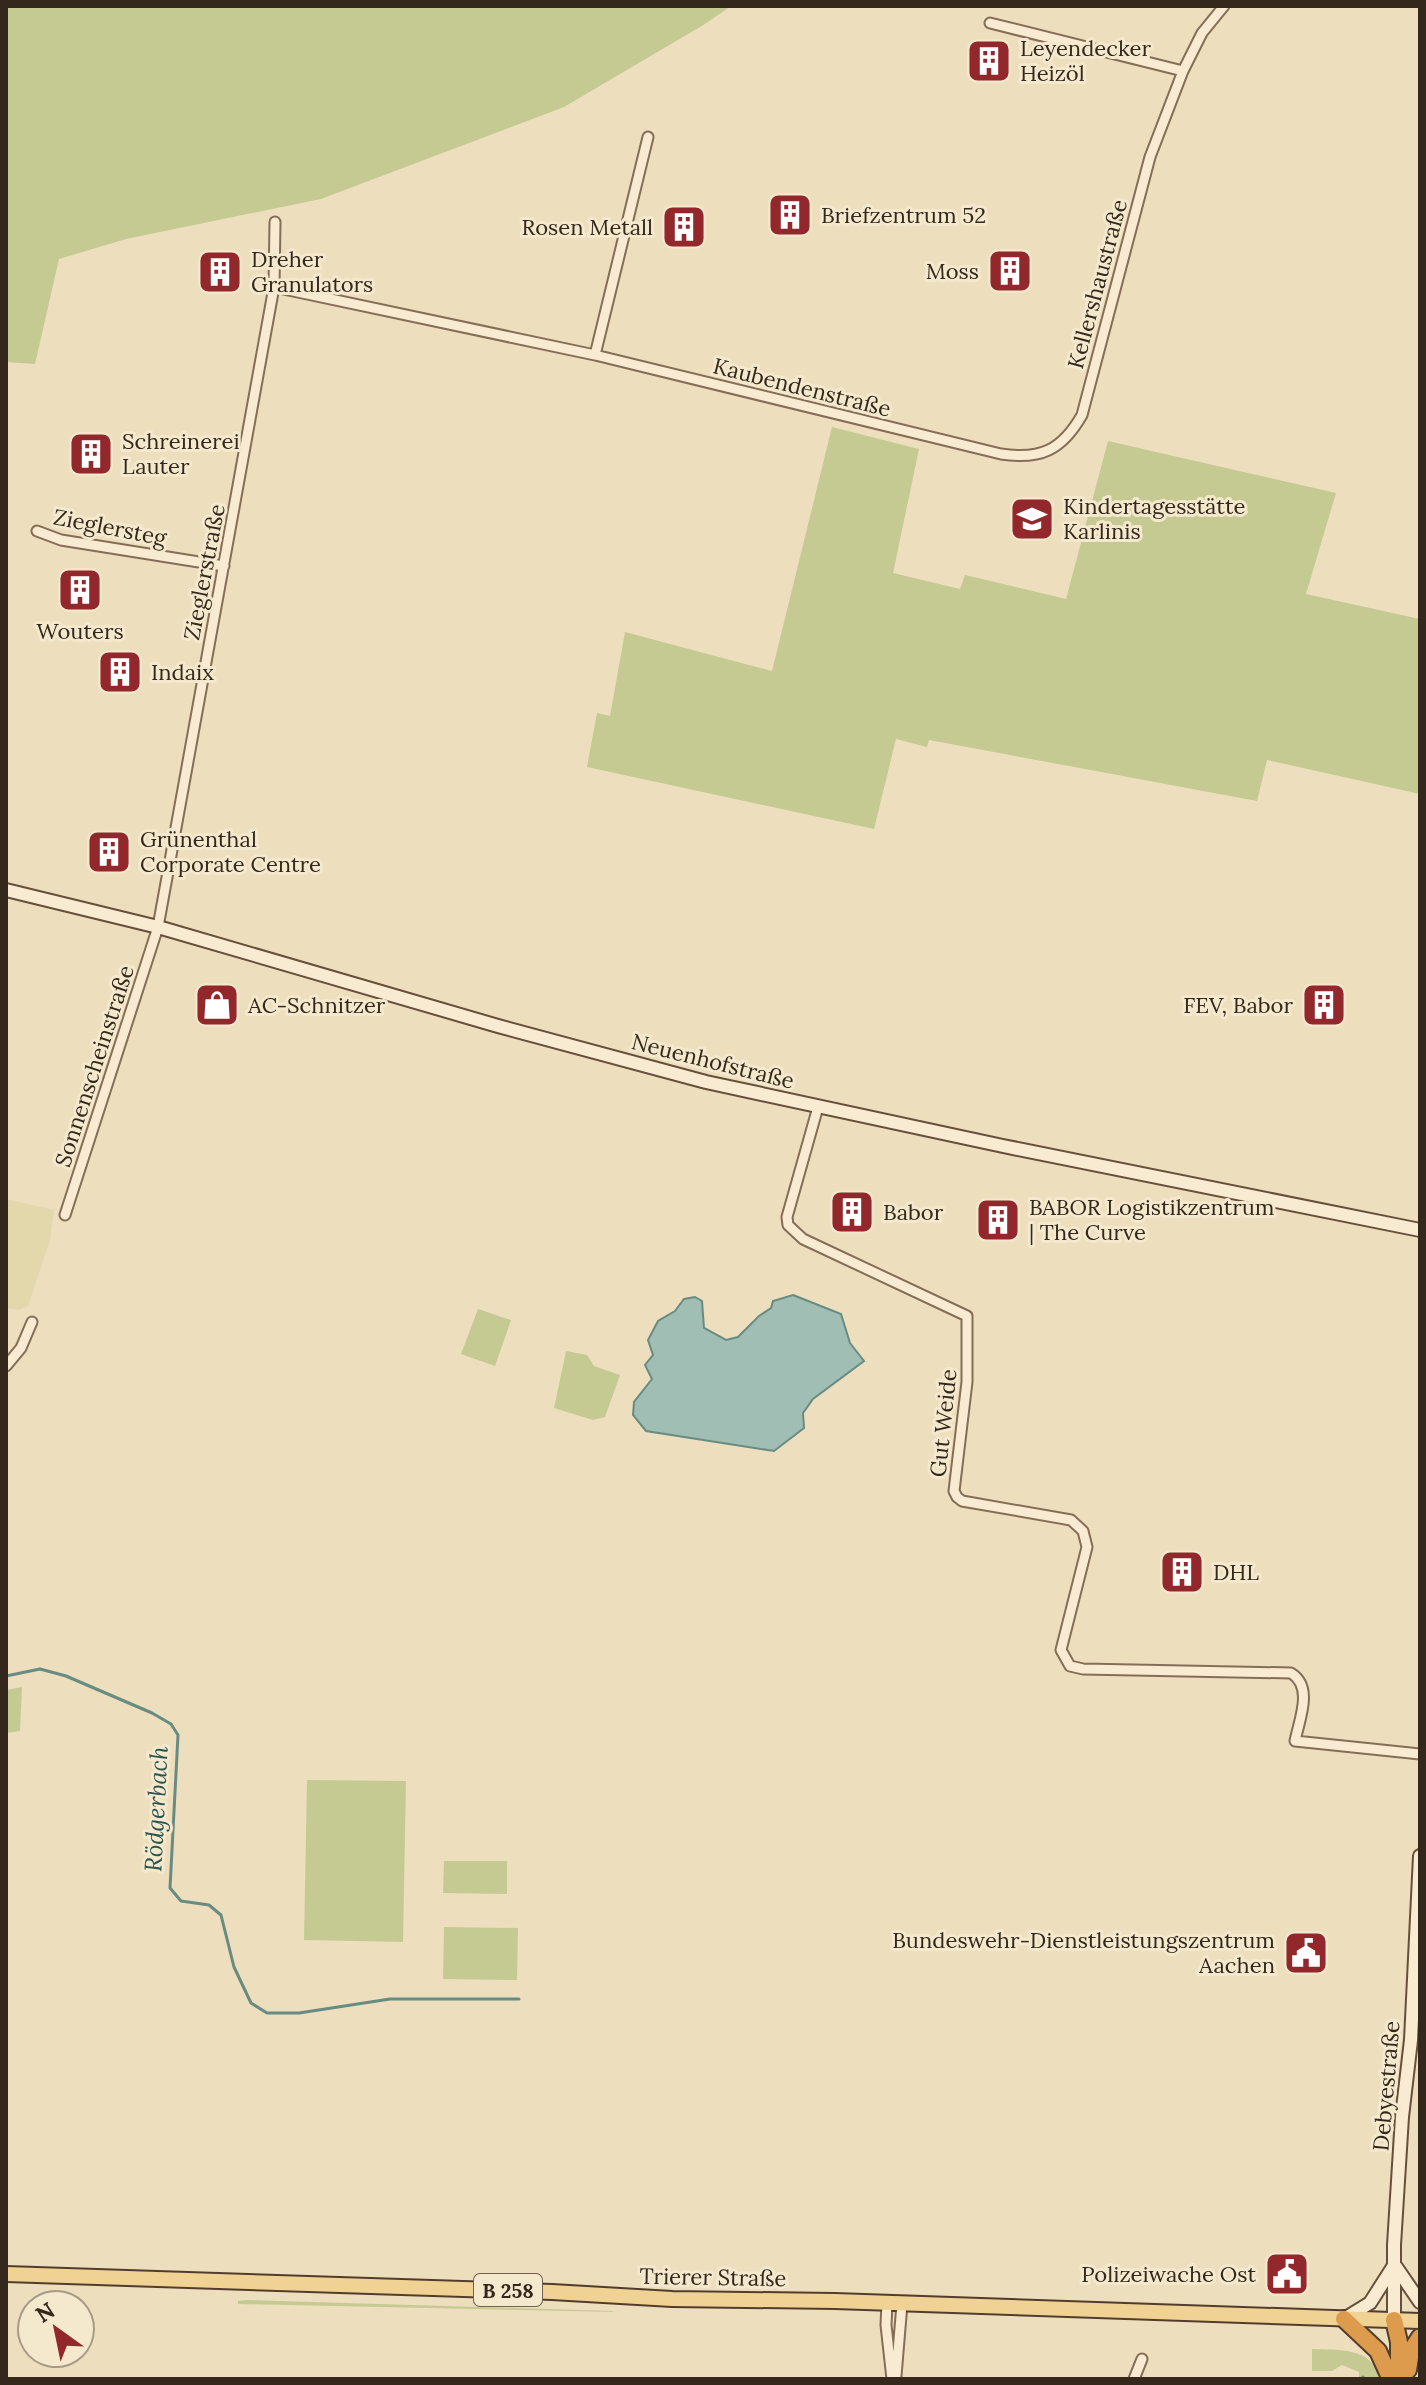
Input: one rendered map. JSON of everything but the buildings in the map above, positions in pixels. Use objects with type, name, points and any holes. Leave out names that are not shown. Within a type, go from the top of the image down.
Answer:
[{"type":"highway","points":[[1344,2319],[1378,2351],[1392,2377]]},
{"type":"highway","points":[[1392,2377],[1394,2320]]},
{"type":"highway","points":[[1406,2379],[1411,2351],[1420,2337]]},
{"type":"main road","name":"Trierer Straße","points":[[6,2274],[537,2291],[672,2299],[894,2303],[1420,2321]]},
{"type":"street","name":"Kellershaustraße","points":[[1001,454],[1031,455],[1058,446],[1072,433],[1082,415],[1150,157],[1183,71],[1202,33],[1224,6]]},
{"type":"street","points":[[990,23],[1183,71]]},
{"type":"street","points":[[595,355],[648,137]]},
{"type":"street","name":"Zieglerstraße","points":[[158,927],[274,287],[275,222]]},
{"type":"street","name":"Kaubendenstraße","points":[[274,287],[595,355],[1001,454]]},
{"type":"street","name":"Zieglersteg","points":[[37,531],[61,540],[224,566]]},
{"type":"street","name":"Neuenhofstraße","points":[[6,890],[158,927],[498,1026],[706,1082],[1420,1230]]},
{"type":"street","name":"Sonnenscheinstraße","points":[[65,1215],[158,927]]},
{"type":"street","name":"Gut Weide","points":[[818,1107],[787,1217],[788,1225],[803,1239],[967,1316],[967,1382],[954,1491],[962,1501],[1071,1520],[1083,1531],[1087,1547],[1061,1650],[1070,1666],[1194,1673],[1291,1673],[1300,1678],[1305,1691],[1295,1741],[1420,1754]]},
{"type":"street","points":[[6,1366],[21,1348],[32,1322]]},
{"type":"street","name":"Debyestraße","points":[[1394,2320],[1402,2117],[1411,2040],[1420,1856]]},
{"type":"street","points":[[1344,2319],[1370,2303],[1394,2264],[1420,2302]]},
{"type":"street","points":[[894,2303],[886,2325],[894,2379]]},
{"type":"street","points":[[1134,2379],[1142,2359]]},
{"type":"shaded area","points":[[6,1199],[54,1210],[50,1240],[28,1306],[19,1310],[6,1308]]},
{"type":"green space","points":[[6,6],[731,6],[564,107],[321,199],[126,239],[59,259],[35,364],[6,362]]},
{"type":"green space","points":[[832,427],[919,449],[893,573],[960,589],[965,575],[1066,599],[1108,441],[1336,493],[1306,594],[1420,619],[1420,794],[1267,760],[1257,801],[929,740],[927,747],[896,739],[874,829],[587,767],[597,713],[610,716],[625,632],[772,671]]},
{"type":"green space","points":[[478,1309],[511,1320],[495,1366],[461,1354]]},
{"type":"green space","points":[[566,1351],[587,1355],[594,1366],[620,1375],[605,1417],[593,1420],[554,1408]]},
{"type":"green space","points":[[22,1687],[20,1731],[6,1733],[6,1690]]},
{"type":"green space","points":[[307,1780],[406,1781],[403,1942],[304,1940]]},
{"type":"green space","points":[[444,1861],[507,1861],[507,1894],[443,1893]]},
{"type":"green space","points":[[444,1927],[518,1928],[517,1980],[443,1979]]},
{"type":"green space","points":[[238,2301],[614,2312],[238,2304]]},
{"type":"green space","points":[[1312,2349],[1343,2350],[1362,2356],[1376,2369],[1379,2379],[1359,2379],[1359,2372],[1342,2365],[1332,2371],[1312,2371]]},
{"type":"water","points":[[793,1295],[841,1314],[850,1343],[864,1361],[813,1399],[803,1413],[804,1428],[774,1451],[646,1431],[633,1415],[634,1402],[652,1379],[645,1365],[653,1355],[648,1340],[658,1321],[675,1311],[684,1299],[695,1297],[702,1301],[704,1328],[726,1340],[738,1337],[771,1308],[773,1301]]},
{"type":"waterway","name":"Rödgerbach","points":[[6,1676],[40,1669],[66,1676],[171,1724],[178,1735],[170,1888],[181,1901],[209,1905],[221,1915],[234,1967],[251,2003],[267,2013],[299,2013],[390,1999],[519,1999]]},
{"type":"place","name":"Leyendecker Heizöl","points":[[989,61]]},
{"type":"place","name":"Briefzentrum 52","points":[[790,215]]},
{"type":"place","name":"Rosen Metall","points":[[684,227]]},
{"type":"place","name":"Moss","points":[[1010,271]]},
{"type":"place","name":"Dreher Granulators","points":[[220,272]]},
{"type":"place","name":"Schreinerei Lauter","points":[[91,454]]},
{"type":"place","name":"Kindertagesstätte Karlinis","points":[[1032,519]]},
{"type":"place","name":"Wouters","points":[[80,590]]},
{"type":"place","name":"Indaix","points":[[120,672]]},
{"type":"place","name":"Grünenthal Corporate Centre","points":[[109,852]]},
{"type":"place","name":"AC-Schnitzer","points":[[217,1005]]},
{"type":"place","name":"FEV, Babor","points":[[1324,1005]]},
{"type":"place","name":"Babor","points":[[852,1212]]},
{"type":"place","name":"BABOR Logistikzentrum | The Curve","points":[[998,1220]]},
{"type":"place","name":"DHL","points":[[1182,1572]]},
{"type":"place","name":"Bundeswehr-Dienstleistungszentrum Aachen","points":[[1306,1953]]},
{"type":"place","name":"Polizeiwache Ost","points":[[1287,2274]]}]
